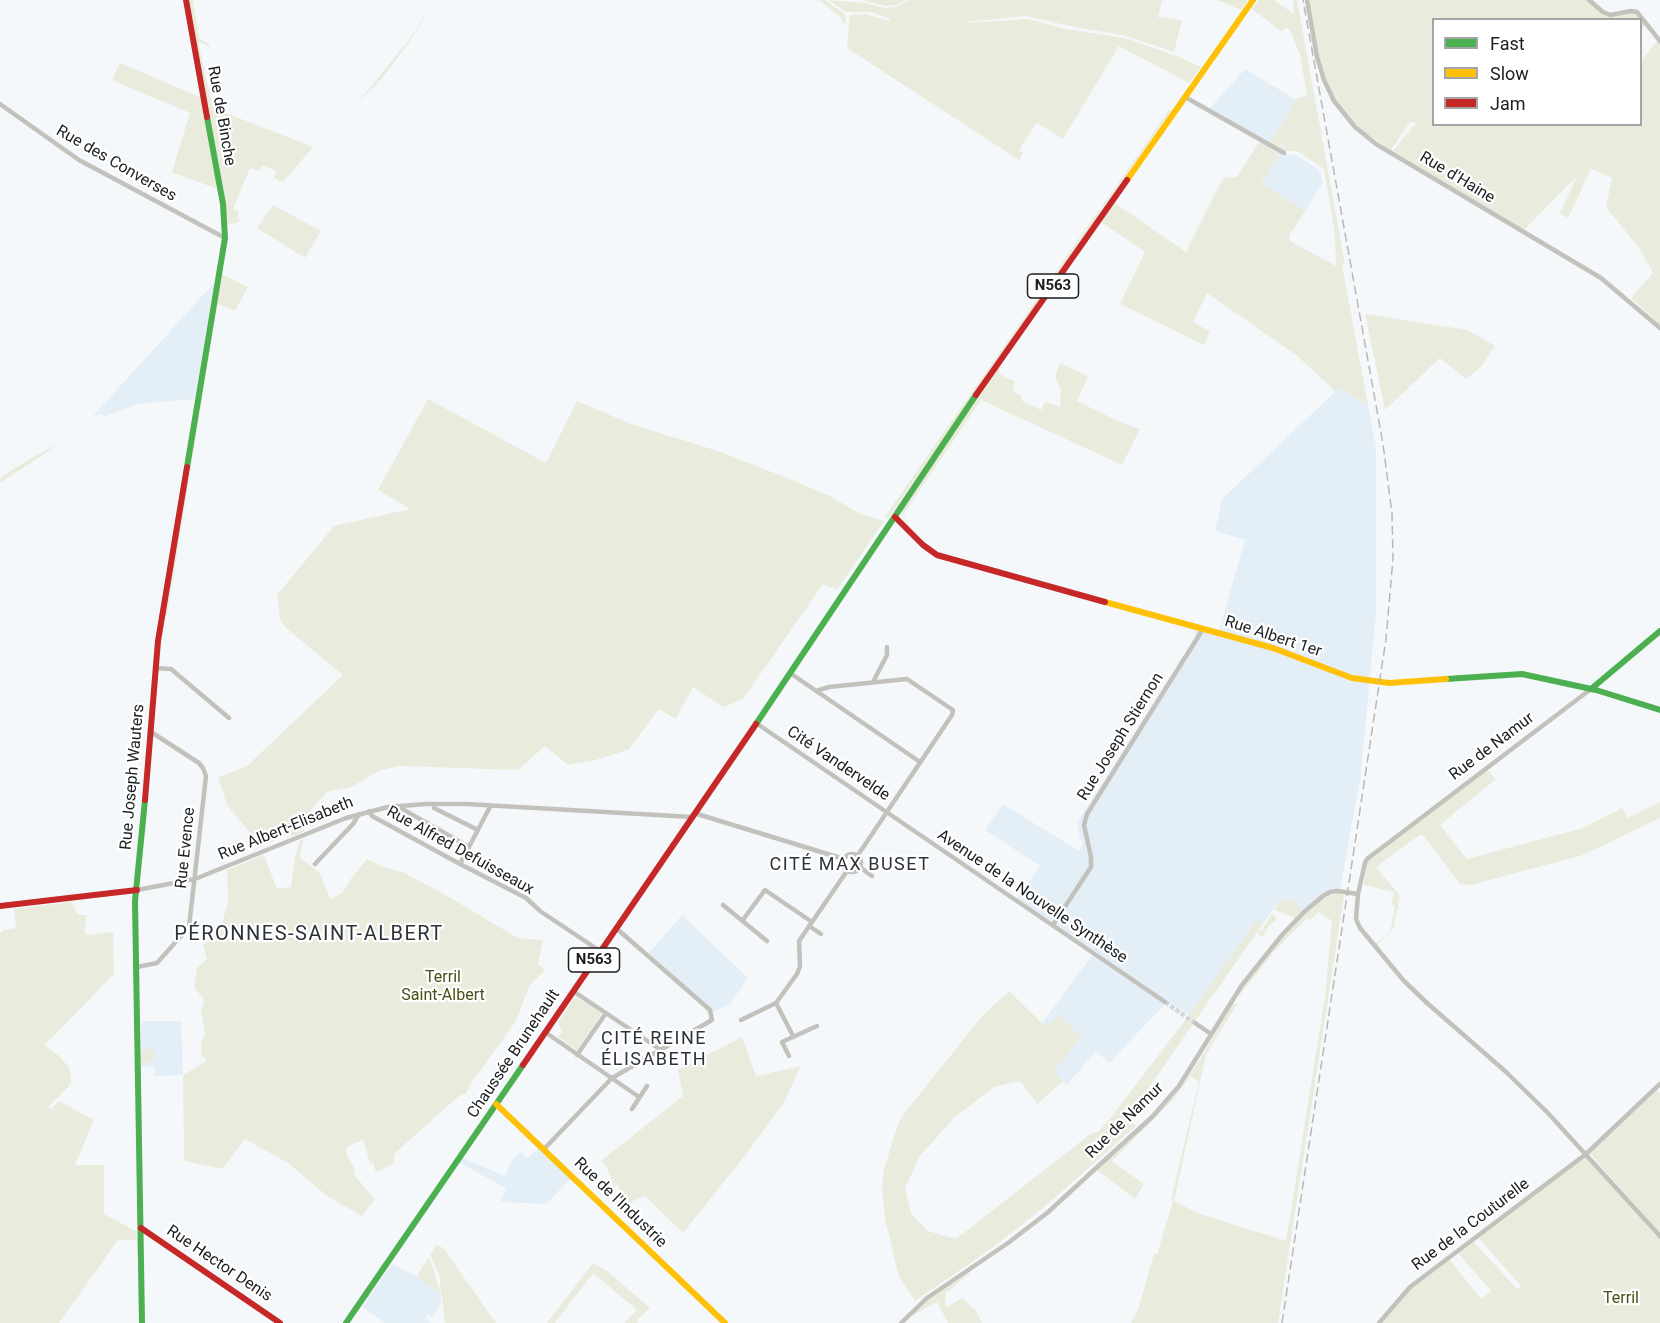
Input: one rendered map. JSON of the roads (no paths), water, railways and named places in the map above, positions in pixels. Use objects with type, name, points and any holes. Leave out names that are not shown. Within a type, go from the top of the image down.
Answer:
[{"type":"street","name":"Rue de Binche","points":[[186,0],[223,204],[225,238]]},
{"type":"street","name":"N563","points":[[894,518],[1011,346],[1253,0]]},
{"type":"street","name":"Rue d'Haine","points":[[1307,0],[1317,57],[1324,80],[1341,111],[1355,127],[1376,144],[1601,278],[1660,328]]},
{"type":"street","points":[[1589,0],[1610,15],[1631,11],[1636,12],[1641,18]]},
{"type":"street","points":[[1642,19],[1660,41]]},
{"type":"street","points":[[1185,97],[1284,153]]},
{"type":"street","name":"Rue des Converses","points":[[0,104],[79,160],[225,238]]},
{"type":"street","name":"Rue Joseph Wauters","points":[[142,1323],[136,890],[155,668],[225,238]]},
{"type":"street","name":"Chaussée Brunehault","points":[[346,1323],[894,518]]},
{"type":"street","name":"Rue Albert 1er","points":[[894,518],[937,555],[1273,648],[1341,675],[1376,682],[1522,675],[1592,689],[1660,710]]},
{"type":"street","name":"Rue Joseph Stiernon","points":[[1053,925],[1091,867],[1084,825],[1087,814],[1203,628]]},
{"type":"street","name":"Rue de Namur","points":[[1660,631],[1592,689],[1371,856],[1365,863],[1358,894],[1356,919],[1358,925],[1395,970],[1432,1008],[1505,1071],[1586,1154],[1660,1236]]},
{"type":"street","points":[[873,682],[887,655],[887,647]]},
{"type":"street","points":[[155,668],[171,669],[230,718]]},
{"type":"street","points":[[790,673],[920,762]]},
{"type":"street","name":"Cité Vandervelde","points":[[756,723],[886,812],[952,715],[951,708],[907,679],[829,687],[816,691]]},
{"type":"street","name":"Rue Evence","points":[[137,967],[157,963],[189,927],[206,776],[205,770],[199,763],[151,732]]},
{"type":"street","points":[[434,804],[434,808],[478,830]]},
{"type":"street","points":[[460,864],[491,805]]},
{"type":"street","name":"Rue Albert-Elisabeth","points":[[0,906],[136,890],[195,879],[359,814],[397,806],[491,805],[693,815],[844,859]]},
{"type":"street","points":[[397,806],[469,847]]},
{"type":"street","name":"Rue Alfred Defuisseaux","points":[[369,811],[372,816],[526,898],[540,911],[600,951]]},
{"type":"street","points":[[858,855],[886,812]]},
{"type":"street","name":"Avenue de la Nouvelle Synthèse","points":[[886,812],[1165,1002]]},
{"type":"street","points":[[315,864],[353,824],[359,814]]},
{"type":"street","points":[[850,854],[858,855],[862,862],[861,868],[856,872],[847,871],[843,866],[844,859],[850,854]]},
{"type":"street","points":[[861,868],[872,876]]},
{"type":"street","points":[[741,1020],[776,1003],[799,970],[798,945],[847,871]]},
{"type":"street","points":[[742,921],[765,890],[821,934]]},
{"type":"street","name":"Rue de Namur","points":[[901,1323],[908,1320],[927,1298],[1028,1228],[1131,1137],[1175,1092],[1242,985],[1282,934],[1304,912],[1330,892],[1358,894]]},
{"type":"street","points":[[723,905],[767,941]]},
{"type":"street","points":[[544,1149],[612,1078],[708,1023],[712,1016],[710,1010],[616,928]]},
{"type":"street","points":[[573,991],[660,1050]]},
{"type":"street","points":[[776,1003],[793,1036]]},
{"type":"street","points":[[577,1054],[606,1013]]},
{"type":"street","points":[[1195,1023],[1211,1034]]},
{"type":"street","points":[[789,1056],[782,1042],[817,1026]]},
{"type":"street","points":[[545,1032],[639,1097]]},
{"type":"street","name":"Rue de la Couturelle","points":[[1378,1323],[1410,1287],[1586,1154],[1660,1084]]},
{"type":"street","points":[[632,1109],[647,1086]]},
{"type":"street","name":"Rue de l'Industrie","points":[[496,1104],[725,1323]]},
{"type":"street","name":"Rue Hector Denis","points":[[141,1228],[280,1323]]},
{"type":"tunnel","points":[[1165,1002],[1195,1023]]},
{"type":"railway","points":[[1282,1323],[1386,639],[1393,559],[1392,514],[1383,444],[1303,0]]},
{"type":"district","name":"CITÉ MAX BUSET","points":[[850,865]]},
{"type":"district","name":"PÉRONNES-SAINT-ALBERT","points":[[309,935]]},
{"type":"district","name":"CITÉ REINE ÉLISABETH","points":[[654,1049]]},
{"type":"park label","name":"Terril Saint-Albert","points":[[443,987]]},
{"type":"park label","name":"Terril","points":[[1621,1299]]}]
